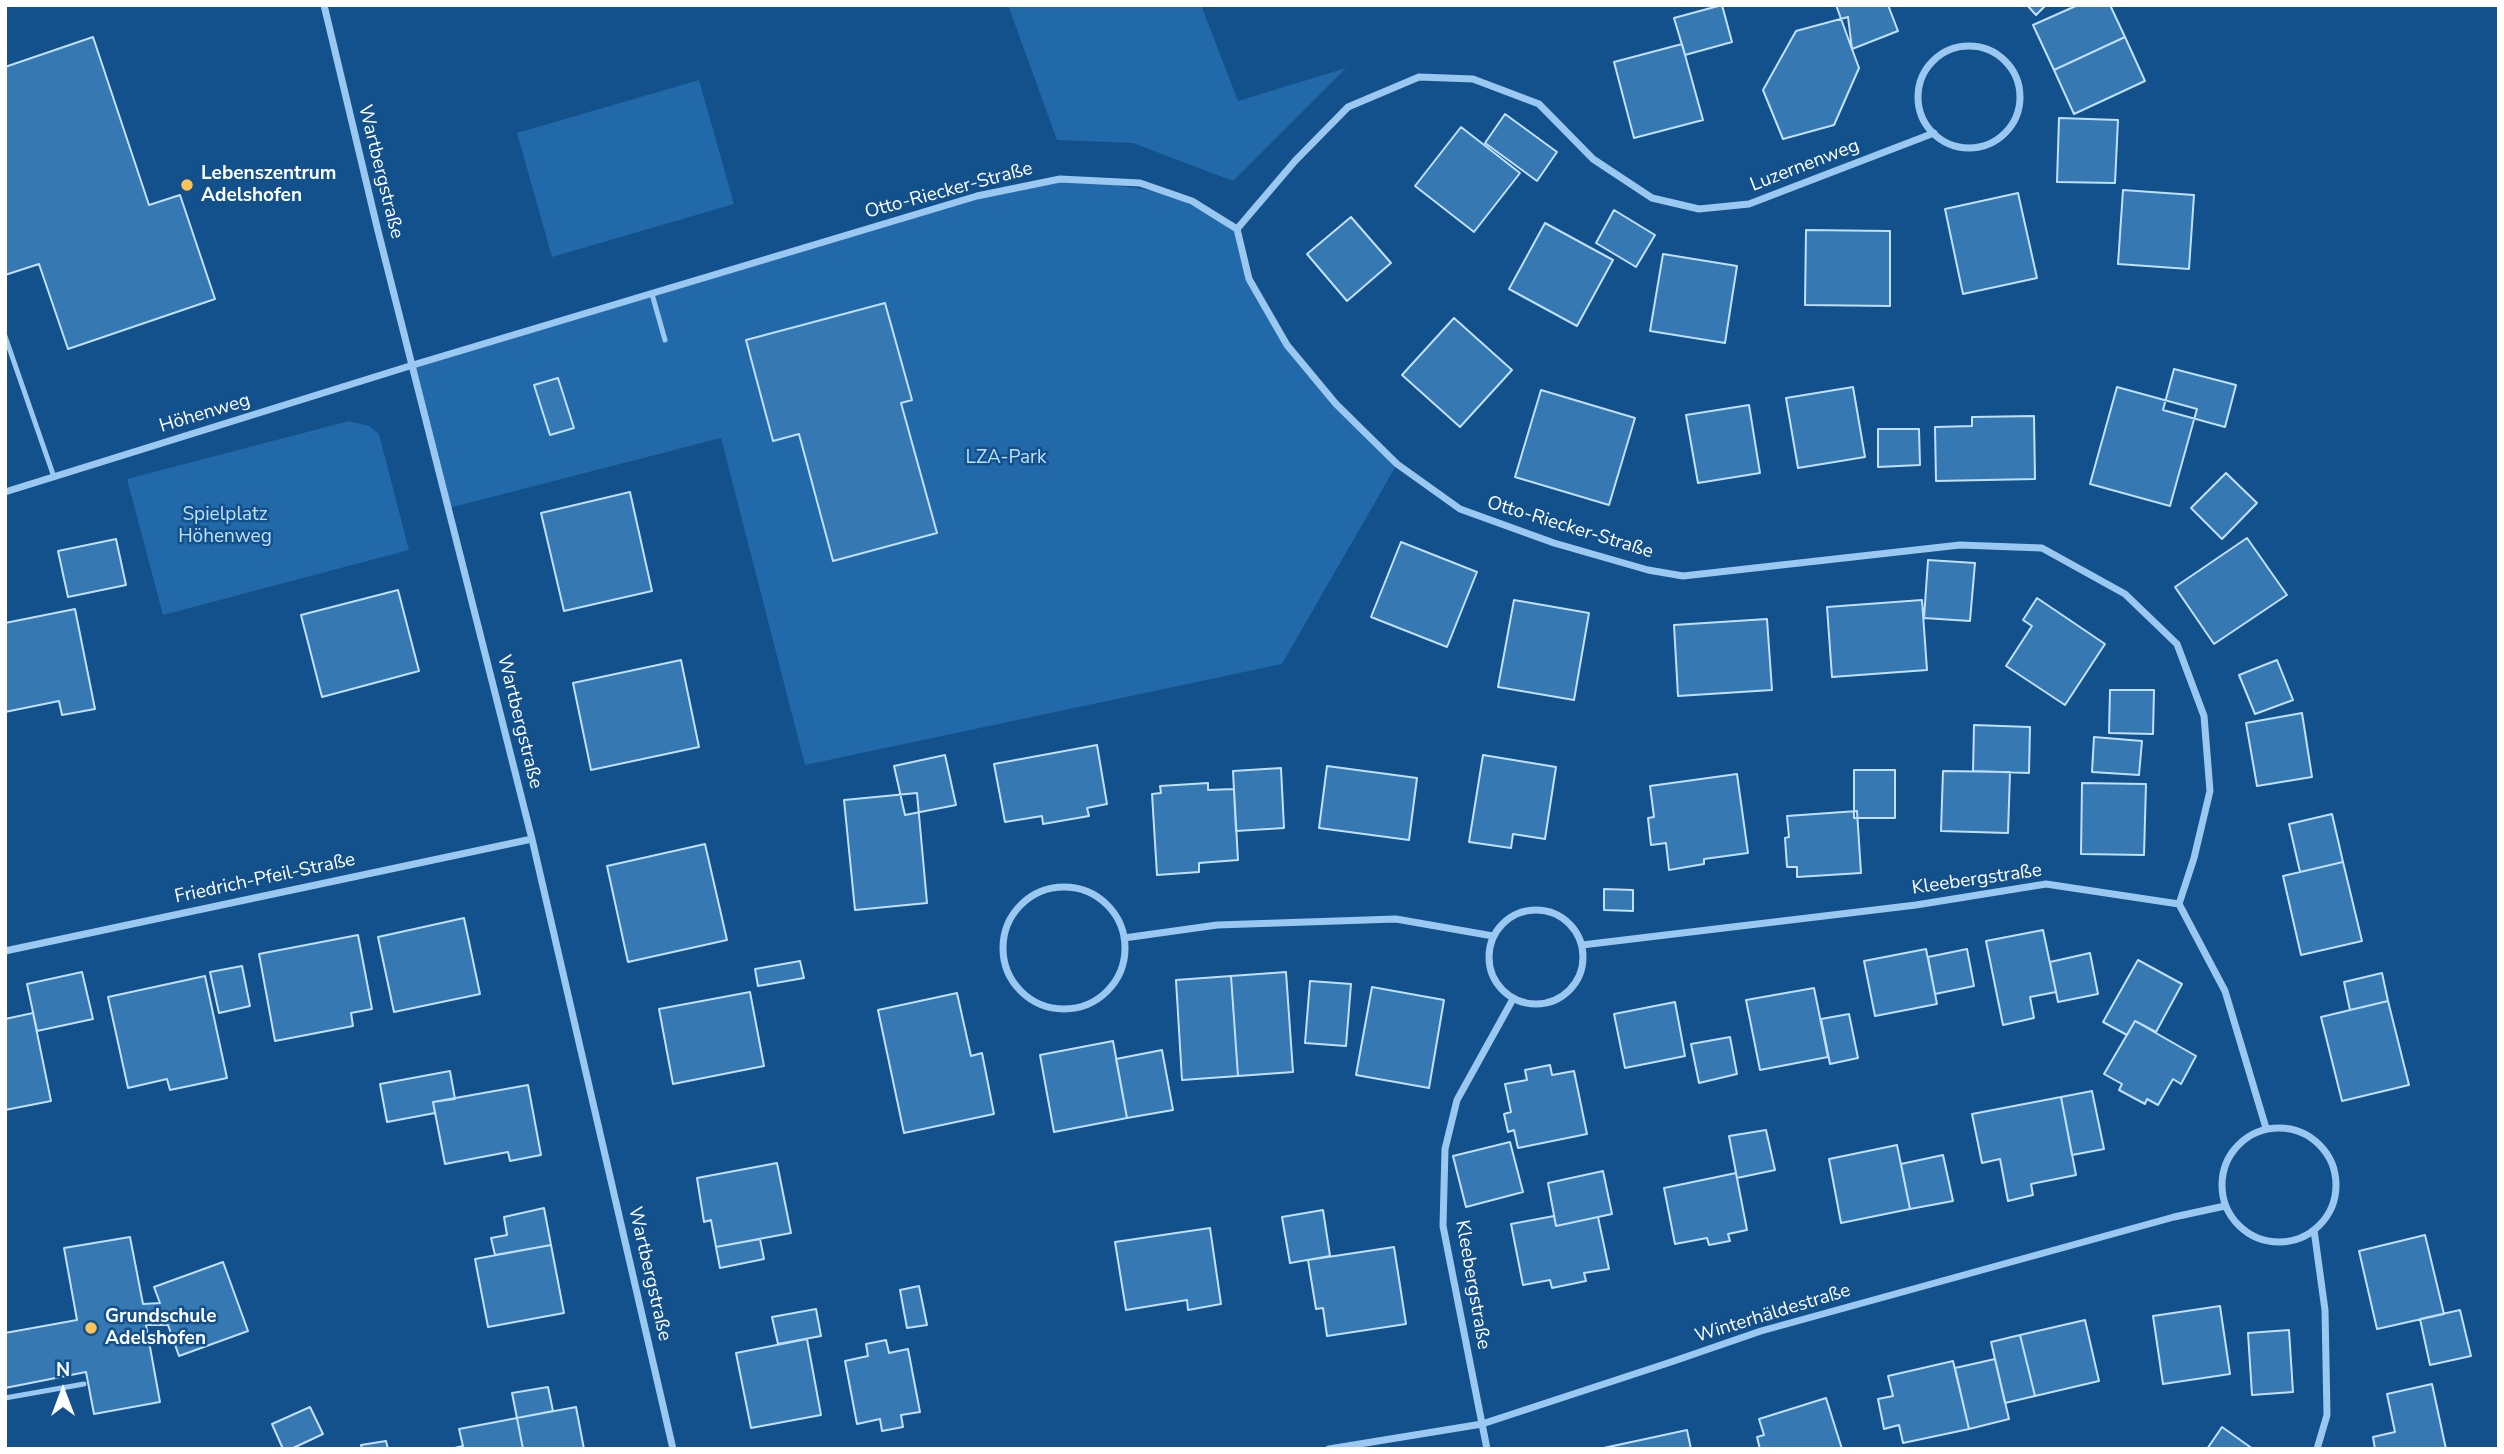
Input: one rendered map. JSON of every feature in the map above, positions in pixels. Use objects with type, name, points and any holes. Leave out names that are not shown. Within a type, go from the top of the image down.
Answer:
[{"type":"street","name":"Wartbergstraße","points":[[324,5],[532,839],[673,1449]]},
{"type":"street","points":[[1972,46],[1990,50],[2005,59],[2015,74],[2020,91],[2020,108],[2012,125],[2000,138],[1984,145],[1966,148],[1949,143],[1934,133],[1919,107],[1918,91],[1922,76],[1931,63],[1943,53],[1957,47],[1972,46]]},
{"type":"street","name":"Luzernenweg","points":[[1237,229],[1295,161],[1348,107],[1419,78],[1473,79],[1539,104],[1593,159],[1652,198],[1699,209],[1749,204],[1934,133]]},
{"type":"street","name":"Otto-Riecker-Straße","points":[[413,365],[976,196],[1060,179],[1140,183],[1192,201],[1237,229],[1249,279],[1287,345],[1336,404],[1397,464],[1460,509],[1553,543],[1683,576],[1960,545],[2042,548],[2126,594],[2176,644],[2204,716],[2210,791],[2194,858],[2179,904]]},
{"type":"street","name":"Höhenweg","points":[[5,492],[413,365]]},
{"type":"street","name":"Friedrich-Pfeil-Straße","points":[[5,951],[532,839]]},
{"type":"street","name":"Kleebergstraße","points":[[1582,945],[1916,905],[2046,884],[2179,904]]},
{"type":"street","points":[[1073,887],[1091,893],[1107,904],[1118,920],[1124,938],[1124,960],[1117,978],[1103,994],[1085,1005],[1065,1009],[1044,1006],[1026,996],[1012,980],[1004,961],[1003,940],[1009,922],[1020,905],[1035,894],[1053,888],[1073,887]]},
{"type":"street","points":[[2179,904],[2225,991],[2266,1128]]},
{"type":"street","points":[[1528,910],[1544,910],[1569,922],[1582,945],[1580,976],[1571,989],[1559,999],[1544,1003],[1513,999],[1493,978],[1489,965],[1493,936],[1502,923],[1514,914],[1528,910]]},
{"type":"street","points":[[1124,938],[1217,925],[1396,919],[1493,936]]},
{"type":"street","name":"Kleebergstraße","points":[[1487,1449],[1443,1226],[1446,1149],[1457,1100],[1513,999]]},
{"type":"street","points":[[2284,1127],[2301,1131],[2316,1140],[2328,1154],[2335,1170],[2335,1195],[2326,1219],[2298,1239],[2263,1241],[2247,1233],[2234,1221],[2225,1206],[2221,1186],[2224,1167],[2233,1149],[2248,1136],[2266,1128],[2284,1127]]},
{"type":"street","name":"Winterhäldestraße","points":[[1329,1449],[1482,1424],[1761,1331],[2174,1217],[2225,1206]]},
{"type":"street","points":[[2314,1230],[2325,1310],[2327,1415],[2317,1449]]},
{"type":"lane","points":[[652,294],[665,340]]},
{"type":"lane","points":[[5,336],[54,477]]},
{"type":"lane","points":[[5,1398],[84,1384]]},
{"type":"green space","points":[[1008,5],[1201,5],[1238,101],[1346,68],[1233,181],[1133,143],[1057,140]]},
{"type":"green space","points":[[699,80],[734,204],[552,257],[517,133]]},
{"type":"green space","name":"LZA-Park","points":[[1076,179],[1168,193],[1237,229],[1244,265],[1287,345],[1336,404],[1397,464],[1282,664],[805,765],[721,438],[449,508],[413,365],[939,207]]},
{"type":"green space","name":"Spielplatz Höhenweg","points":[[349,421],[369,426],[379,434],[409,550],[163,615],[127,479]]},
{"type":"building","points":[[1722,5],[1732,42],[1685,55],[1674,18]]},
{"type":"building","points":[[1836,5],[1888,5],[1898,31],[1852,49]]},
{"type":"building","points":[[2027,5],[2046,5],[2036,15]]},
{"type":"building","points":[[2078,5],[2110,5],[2125,37],[2054,70],[2033,25]]},
{"type":"building","points":[[1848,17],[1852,49],[1859,68],[1834,125],[1783,139],[1763,90],[1796,31]]},
{"type":"building","points":[[93,37],[149,205],[180,195],[215,299],[68,349],[39,264],[5,275],[5,67]]},
{"type":"building","points":[[2125,37],[2145,81],[2074,114],[2054,70]]},
{"type":"building","points":[[1682,44],[1703,120],[1634,138],[1614,62]]},
{"type":"building","points":[[1505,114],[1557,152],[1537,181],[1485,143]]},
{"type":"building","points":[[2059,118],[2118,120],[2115,183],[2057,182]]},
{"type":"building","points":[[1461,127],[1520,173],[1474,232],[1415,186]]},
{"type":"building","points":[[2123,190],[2194,195],[2189,269],[2118,264]]},
{"type":"building","points":[[2018,193],[2037,278],[1963,294],[1945,209]]},
{"type":"building","points":[[1614,210],[1655,235],[1636,267],[1596,243]]},
{"type":"building","points":[[1351,217],[1391,263],[1347,301],[1307,254]]},
{"type":"building","points":[[1545,223],[1613,260],[1577,326],[1509,289]]},
{"type":"building","points":[[1806,230],[1890,231],[1890,306],[1805,305]]},
{"type":"building","points":[[1663,254],[1737,266],[1725,343],[1650,331]]},
{"type":"building","points":[[885,303],[912,400],[901,403],[937,533],[833,561],[799,434],[773,441],[746,340]]},
{"type":"building","points":[[1454,318],[1512,370],[1460,427],[1402,375]]},
{"type":"building","points":[[2174,369],[2236,385],[2225,427],[2163,410]]},
{"type":"building","points":[[558,378],[574,428],[550,435],[534,385]]},
{"type":"building","points":[[1853,387],[1865,457],[1798,468],[1786,398]]},
{"type":"building","points":[[2117,387],[2197,409],[2170,506],[2090,484]]},
{"type":"building","points":[[1541,390],[1635,418],[1609,505],[1515,477]]},
{"type":"building","points":[[1749,405],[1760,473],[1698,483],[1686,415]]},
{"type":"building","points":[[2034,416],[2035,479],[1936,481],[1935,427],[1972,426],[1972,417]]},
{"type":"building","points":[[1878,429],[1919,429],[1920,465],[1878,467]]},
{"type":"building","points":[[2226,473],[2257,503],[2222,539],[2191,508]]},
{"type":"building","points":[[630,492],[652,591],[564,611],[541,513]]},
{"type":"building","points":[[2247,538],[2287,595],[2214,644],[2175,587]]},
{"type":"building","points":[[116,539],[126,585],[68,597],[58,551]]},
{"type":"building","points":[[1401,542],[1477,572],[1447,647],[1371,617]]},
{"type":"building","points":[[1928,560],[1975,563],[1970,621],[1924,618]]},
{"type":"building","points":[[398,590],[419,671],[322,697],[301,615]]},
{"type":"building","points":[[2037,598],[2105,644],[2065,705],[2006,666],[2032,626],[2023,620]]},
{"type":"building","points":[[1514,600],[1589,613],[1574,700],[1498,687]]},
{"type":"building","points":[[1922,600],[1927,670],[1832,677],[1827,607]]},
{"type":"building","points":[[75,609],[95,709],[62,715],[59,701],[5,712],[5,623]]},
{"type":"building","points":[[1767,619],[1772,690],[1678,696],[1674,625]]},
{"type":"building","points":[[681,660],[699,747],[591,770],[573,683]]},
{"type":"building","points":[[2277,660],[2293,700],[2255,714],[2239,675]]},
{"type":"building","points":[[2110,690],[2154,690],[2153,734],[2109,733]]},
{"type":"building","points":[[2302,713],[2312,777],[2257,786],[2246,723]]},
{"type":"building","points":[[1974,725],[2030,727],[2029,773],[1973,771]]},
{"type":"building","points":[[2094,737],[2142,741],[2139,775],[2092,772]]},
{"type":"building","points":[[1097,745],[1107,804],[1087,808],[1089,816],[1043,824],[1042,816],[1005,822],[994,764]]},
{"type":"building","points":[[945,755],[956,805],[905,815],[894,766]]},
{"type":"building","points":[[1483,755],[1556,767],[1545,839],[1513,834],[1511,848],[1469,842]]},
{"type":"building","points":[[1327,766],[1417,778],[1409,840],[1319,828]]},
{"type":"building","points":[[1281,768],[1284,828],[1236,831],[1233,771]]},
{"type":"building","points":[[1854,770],[1895,770],[1895,818],[1854,818]]},
{"type":"building","points":[[1943,771],[2010,772],[2008,833],[1941,831]]},
{"type":"building","points":[[1737,774],[1748,853],[1704,859],[1704,864],[1669,870],[1666,843],[1651,845],[1648,818],[1654,817],[1650,786]]},
{"type":"building","points":[[1208,783],[1208,790],[1234,789],[1238,860],[1199,863],[1199,872],[1157,875],[1152,794],[1161,793],[1160,786]]},
{"type":"building","points":[[2082,783],[2146,784],[2144,855],[2081,854]]},
{"type":"building","points":[[917,793],[927,903],[855,910],[844,800]]},
{"type":"building","points":[[1857,811],[1861,873],[1797,877],[1797,867],[1787,867],[1787,816]]},
{"type":"building","points":[[2332,814],[2343,862],[2300,872],[2289,824]]},
{"type":"building","points":[[705,844],[727,940],[628,962],[607,866]]},
{"type":"building","points":[[2343,862],[2362,941],[2301,955],[2283,876]]},
{"type":"building","points":[[1604,889],[1633,890],[1633,911],[1604,910]]},
{"type":"building","points":[[464,918],[480,994],[394,1012],[378,937]]},
{"type":"building","points":[[2043,930],[2056,992],[2030,997],[2034,1018],[2003,1025],[1986,941]]},
{"type":"building","points":[[358,935],[372,1009],[351,1013],[353,1026],[275,1041],[259,954]]},
{"type":"building","points":[[1926,949],[1937,1004],[1875,1016],[1864,961]]},
{"type":"building","points":[[1967,949],[1974,986],[1935,994],[1928,957]]},
{"type":"building","points":[[2090,953],[2098,994],[2058,1002],[2050,962]]},
{"type":"building","points":[[2138,960],[2182,984],[2156,1032],[2135,1021],[2127,1035],[2103,1022]]},
{"type":"building","points":[[800,961],[804,978],[758,986],[755,969]]},
{"type":"building","points":[[242,966],[250,1006],[219,1013],[210,972]]},
{"type":"building","points":[[82,972],[93,1019],[37,1031],[27,984]]},
{"type":"building","points":[[1286,972],[1293,1072],[1238,1076],[1231,976]]},
{"type":"building","points":[[2382,973],[2388,1001],[2350,1010],[2344,982]]},
{"type":"building","points":[[205,976],[227,1078],[170,1090],[167,1079],[128,1088],[108,997]]},
{"type":"building","points":[[1231,976],[1238,1076],[1182,1080],[1176,980]]},
{"type":"building","points":[[1310,981],[1351,984],[1346,1046],[1305,1043]]},
{"type":"building","points":[[1372,987],[1444,1000],[1429,1088],[1356,1075]]},
{"type":"building","points":[[1814,988],[1828,1057],[1760,1070],[1746,1000]]},
{"type":"building","points":[[750,992],[764,1066],[673,1084],[659,1009]]},
{"type":"building","points":[[957,993],[971,1056],[982,1053],[994,1114],[904,1133],[878,1010]]},
{"type":"building","points":[[2388,1001],[2409,1085],[2342,1101],[2321,1017]]},
{"type":"building","points":[[1675,1002],[1685,1056],[1625,1068],[1614,1014]]},
{"type":"building","points":[[33,1013],[51,1101],[5,1110],[5,1019]]},
{"type":"building","points":[[1849,1014],[1858,1058],[1830,1064],[1821,1019]]},
{"type":"building","points":[[2135,1021],[2196,1056],[2181,1084],[2173,1079],[2158,1105],[2147,1099],[2145,1104],[2119,1090],[2122,1084],[2104,1074]]},
{"type":"building","points":[[1730,1037],[1737,1074],[1699,1083],[1691,1044]]},
{"type":"building","points":[[1113,1041],[1127,1118],[1054,1132],[1040,1055]]},
{"type":"building","points":[[1162,1050],[1173,1110],[1127,1118],[1116,1059]]},
{"type":"building","points":[[1550,1065],[1552,1075],[1574,1071],[1587,1134],[1518,1148],[1514,1130],[1508,1132],[1504,1114],[1511,1112],[1505,1084],[1527,1080],[1525,1070]]},
{"type":"building","points":[[450,1071],[455,1099],[433,1102],[435,1113],[387,1122],[380,1084]]},
{"type":"building","points":[[528,1085],[541,1155],[510,1161],[508,1152],[445,1164],[433,1102]]},
{"type":"building","points":[[2092,1091],[2104,1149],[2072,1155],[2061,1097]]},
{"type":"building","points":[[2061,1097],[2076,1175],[2031,1184],[2033,1195],[2008,1201],[2000,1159],[1982,1163],[1972,1114]]},
{"type":"building","points":[[1766,1130],[1775,1170],[1737,1178],[1729,1136]]},
{"type":"building","points":[[1510,1142],[1523,1192],[1466,1207],[1453,1156]]},
{"type":"building","points":[[1897,1145],[1910,1209],[1841,1223],[1829,1159]]},
{"type":"building","points":[[1943,1155],[1953,1201],[1910,1209],[1901,1164]]},
{"type":"building","points":[[777,1163],[791,1233],[716,1247],[711,1220],[704,1222],[697,1178]]},
{"type":"building","points":[[1603,1171],[1612,1214],[1556,1226],[1548,1183]]},
{"type":"building","points":[[1736,1173],[1747,1230],[1728,1234],[1730,1241],[1709,1245],[1707,1238],[1675,1244],[1664,1188]]},
{"type":"building","points":[[544,1208],[551,1245],[495,1255],[491,1238],[507,1235],[504,1217]]},
{"type":"building","points":[[1323,1210],[1330,1256],[1290,1263],[1282,1217]]},
{"type":"building","points":[[1554,1216],[1556,1226],[1598,1217],[1609,1269],[1584,1273],[1586,1281],[1552,1288],[1550,1280],[1523,1285],[1511,1224]]},
{"type":"building","points":[[1210,1228],[1221,1304],[1188,1310],[1187,1300],[1126,1310],[1115,1242]]},
{"type":"building","points":[[2425,1235],[2444,1314],[2377,1329],[2359,1251]]},
{"type":"building","name":"Grundschule Adelshofen","points":[[130,1237],[143,1304],[160,1303],[154,1287],[223,1262],[248,1331],[179,1356],[168,1325],[146,1325],[160,1402],[94,1414],[86,1372],[5,1388],[5,1333],[77,1320],[64,1248]]},
{"type":"building","points":[[760,1239],[764,1259],[720,1268],[716,1247]]},
{"type":"building","points":[[551,1245],[564,1313],[488,1327],[475,1259]]},
{"type":"building","points":[[1394,1247],[1406,1324],[1327,1336],[1323,1308],[1316,1309],[1308,1260]]},
{"type":"building","points":[[919,1286],[927,1325],[907,1328],[900,1290]]},
{"type":"building","points":[[2220,1306],[2230,1374],[2163,1384],[2153,1316]]},
{"type":"building","points":[[816,1309],[821,1336],[778,1344],[772,1317]]},
{"type":"building","points":[[2460,1310],[2471,1356],[2430,1365],[2420,1319]]},
{"type":"building","points":[[2085,1320],[2099,1381],[2035,1396],[2020,1335]]},
{"type":"building","points":[[2289,1330],[2293,1392],[2252,1395],[2248,1333]]},
{"type":"building","points":[[2020,1335],[2035,1396],[2005,1403],[1991,1342]]},
{"type":"building","points":[[807,1339],[821,1415],[751,1428],[736,1353]]},
{"type":"building","points":[[886,1340],[889,1353],[908,1349],[920,1412],[901,1415],[903,1427],[882,1431],[880,1419],[857,1424],[845,1361],[868,1356],[866,1344]]},
{"type":"building","points":[[1995,1359],[2009,1419],[1969,1429],[1955,1368]]},
{"type":"building","points":[[1953,1361],[1969,1429],[1903,1443],[1899,1425],[1884,1429],[1878,1399],[1893,1396],[1888,1376]]},
{"type":"building","points":[[2432,1384],[2446,1449],[2375,1449],[2373,1437],[2395,1432],[2387,1394]]},
{"type":"building","points":[[548,1387],[553,1411],[517,1418],[512,1393]]},
{"type":"building","points":[[1826,1398],[1842,1449],[1760,1449],[1757,1437],[1764,1435],[1759,1419]]},
{"type":"building","points":[[310,1407],[323,1434],[291,1449],[283,1449],[272,1424]]},
{"type":"building","points":[[576,1407],[584,1449],[523,1449],[517,1418]]},
{"type":"building","points":[[517,1418],[523,1449],[450,1449],[463,1446],[459,1429]]},
{"type":"building","points":[[2222,1427],[2253,1449],[2207,1449]]},
{"type":"building","points":[[1687,1430],[1691,1449],[1599,1449]]},
{"type":"building","points":[[386,1441],[388,1449],[362,1449],[361,1445]]},
{"type":"place","name":"Lebenszentrum Adelshofen","points":[[187,185]]},
{"type":"place","name":"Grundschule Adelshofen","points":[[91,1328]]}]
